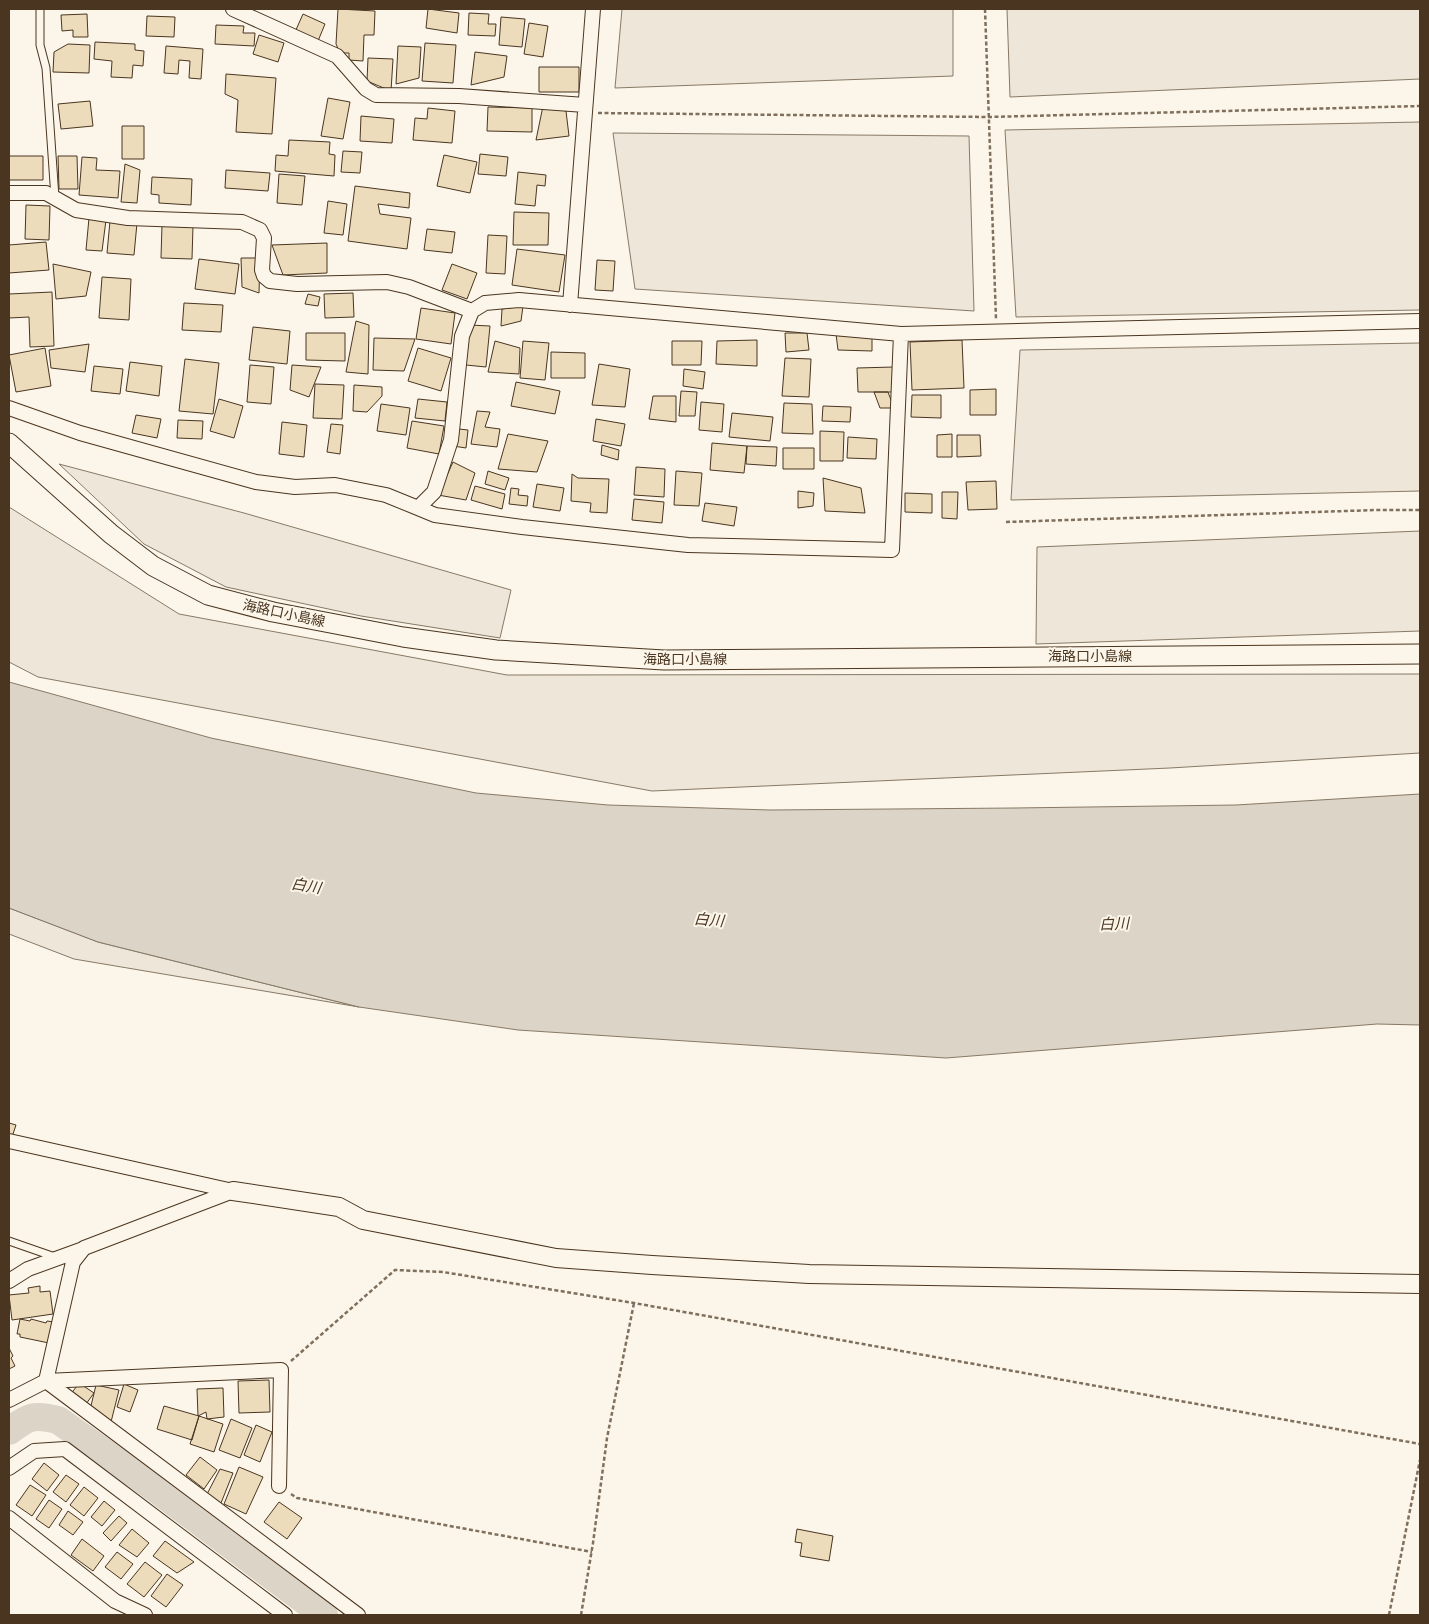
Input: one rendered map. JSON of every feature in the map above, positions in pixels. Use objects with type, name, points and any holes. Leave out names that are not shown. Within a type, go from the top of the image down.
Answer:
[{"type":"main road","name":"海路口小島線","points":[[9,443],[111,534],[153,566],[208,595],[272,612],[403,637],[496,650],[664,660],[1420,654]]},
{"type":"street","points":[[233,9],[251,12],[337,56],[366,90],[376,95],[459,96],[585,109]]},
{"type":"street","points":[[570,305],[593,9]]},
{"type":"street","points":[[9,193],[46,193],[76,210],[128,218],[247,224],[260,230],[264,238],[262,270],[264,276],[270,281],[297,284],[386,282],[409,287],[472,311]]},
{"type":"street","points":[[418,508],[434,492],[451,440],[462,336],[472,311],[485,303],[518,300],[901,334],[997,330],[1420,321]]},
{"type":"street","points":[[9,408],[80,433],[256,482],[295,487],[335,485],[386,496],[435,515],[522,527],[688,545],[892,550],[901,334]]},
{"type":"street","points":[[9,1141],[233,1191],[340,1207],[363,1220],[556,1258],[809,1274],[1420,1284]]},
{"type":"street","points":[[9,1280],[28,1269],[233,1191]]},
{"type":"street","points":[[46,1381],[73,1262],[84,1248]]},
{"type":"street","points":[[9,1400],[46,1381],[281,1370],[280,1486]]},
{"type":"street","points":[[46,1381],[358,1615]]},
{"type":"street","points":[[9,1468],[34,1450],[65,1449],[285,1615]]},
{"type":"street","points":[[9,1518],[115,1601],[145,1615]]},
{"type":"lane","points":[[40,9],[40,45],[46,68],[55,198]]},
{"type":"lane","points":[[9,1241],[58,1258]]},
{"type":"path","points":[[985,9],[997,330]]},
{"type":"path","points":[[585,109],[989,117],[1420,106]]},
{"type":"path","points":[[1006,522],[1420,510]]},
{"type":"path","points":[[281,1370],[395,1270],[443,1272],[634,1303],[1420,1444]]},
{"type":"path","points":[[581,1615],[592,1552],[606,1438],[634,1303]]},
{"type":"path","points":[[1389,1615],[1420,1460]]},
{"type":"path","points":[[280,1486],[297,1498],[592,1552]]},
{"type":"shaded area","points":[[622,9],[953,9],[953,76],[615,88]]},
{"type":"shaded area","points":[[1007,9],[1420,9],[1420,79],[1010,97]]},
{"type":"shaded area","points":[[1420,122],[1420,310],[1016,317],[1005,130]]},
{"type":"shaded area","points":[[613,133],[969,136],[974,311],[635,289]]},
{"type":"shaded area","points":[[1420,343],[1420,491],[1011,500],[1020,350]]},
{"type":"shaded area","points":[[59,464],[244,513],[511,590],[500,638],[361,616],[226,587],[144,544]]},
{"type":"shaded area","points":[[9,507],[179,614],[507,675],[1420,674],[1420,753],[1170,768],[652,791],[38,677],[9,662]]},
{"type":"shaded area","points":[[1420,531],[1420,631],[1036,644],[1037,547]]},
{"type":"shaded area","points":[[9,908],[98,942],[359,1007],[74,959],[9,934]]},
{"type":"water","name":"白川","points":[[9,682],[211,738],[476,793],[608,805],[770,810],[1236,805],[1420,794],[1420,1025],[1377,1024],[946,1058],[518,1030],[359,1007],[98,942],[9,908]]},
{"type":"building","points":[[338,9],[375,11],[374,35],[364,35],[363,61],[349,60],[349,53],[340,53],[336,44]]},
{"type":"building","points":[[428,9],[459,13],[457,33],[426,28]]},
{"type":"building","points":[[469,13],[489,14],[488,24],[496,24],[495,36],[468,35]]},
{"type":"building","points":[[87,14],[88,37],[73,37],[73,30],[62,31],[61,15]]},
{"type":"building","points":[[303,14],[325,24],[318,41],[295,32]]},
{"type":"building","points":[[147,16],[175,17],[174,37],[146,36]]},
{"type":"building","points":[[501,17],[525,19],[522,47],[499,45]]},
{"type":"building","points":[[529,23],[548,26],[543,57],[524,54]]},
{"type":"building","points":[[216,25],[244,26],[243,33],[255,33],[254,46],[215,44]]},
{"type":"building","points":[[259,35],[284,43],[278,62],[253,54]]},
{"type":"building","points":[[95,42],[135,44],[135,50],[144,51],[143,66],[133,65],[132,78],[111,77],[112,61],[94,59]]},
{"type":"building","points":[[425,43],[456,45],[453,83],[422,81]]},
{"type":"building","points":[[68,44],[90,45],[89,73],[53,72],[54,52]]},
{"type":"building","points":[[166,46],[203,49],[201,79],[189,78],[190,61],[179,60],[178,74],[164,73]]},
{"type":"building","points":[[398,46],[421,47],[419,78],[396,84]]},
{"type":"building","points":[[475,52],[507,56],[504,77],[471,85]]},
{"type":"building","points":[[368,58],[393,59],[391,91],[367,81]]},
{"type":"building","points":[[539,67],[579,67],[579,92],[539,92]]},
{"type":"building","points":[[226,74],[276,78],[272,134],[236,132],[238,100],[225,94]]},
{"type":"building","points":[[328,98],[350,102],[343,139],[321,136]]},
{"type":"building","points":[[90,101],[93,126],[61,129],[58,104]]},
{"type":"building","points":[[543,106],[566,111],[569,136],[536,140]]},
{"type":"building","points":[[488,107],[532,108],[532,132],[487,131]]},
{"type":"building","points":[[428,108],[455,111],[452,143],[413,140],[415,118],[427,119]]},
{"type":"building","points":[[361,116],[394,119],[392,143],[360,141]]},
{"type":"building","points":[[122,126],[144,126],[144,159],[122,159]]},
{"type":"building","points":[[289,140],[330,142],[329,154],[335,155],[334,176],[275,171],[276,155],[288,156]]},
{"type":"building","points":[[343,151],[362,152],[360,173],[341,172]]},
{"type":"building","points":[[480,154],[508,157],[506,176],[478,174]]},
{"type":"building","points":[[444,155],[477,162],[470,193],[437,186]]},
{"type":"building","points":[[9,156],[43,156],[43,180],[9,180]]},
{"type":"building","points":[[58,156],[77,156],[78,189],[59,189]]},
{"type":"building","points":[[82,157],[97,158],[96,170],[120,171],[118,198],[79,195]]},
{"type":"building","points":[[125,164],[140,170],[137,203],[121,202]]},
{"type":"building","points":[[226,170],[270,173],[268,191],[225,188]]},
{"type":"building","points":[[518,172],[546,175],[545,186],[537,185],[535,206],[515,204]]},
{"type":"building","points":[[279,174],[305,176],[302,205],[277,203]]},
{"type":"building","points":[[152,177],[192,179],[191,205],[159,203],[159,195],[151,194]]},
{"type":"building","points":[[355,186],[410,193],[409,208],[378,204],[380,214],[411,218],[407,249],[348,241]]},
{"type":"building","points":[[328,201],[347,204],[343,235],[324,233]]},
{"type":"building","points":[[26,205],[50,206],[49,240],[25,239]]},
{"type":"building","points":[[514,212],[549,213],[548,245],[513,245]]},
{"type":"building","points":[[89,218],[106,220],[102,251],[86,250]]},
{"type":"building","points":[[110,221],[137,223],[134,255],[107,253]]},
{"type":"building","points":[[162,225],[193,226],[192,259],[161,258]]},
{"type":"building","points":[[427,229],[455,232],[452,253],[424,250]]},
{"type":"building","points":[[488,235],[507,236],[505,274],[486,273]]},
{"type":"building","points":[[46,242],[49,270],[9,273],[9,245]]},
{"type":"building","points":[[327,243],[327,273],[283,275],[272,245]]},
{"type":"building","points":[[517,249],[565,255],[559,292],[512,285]]},
{"type":"building","points":[[241,258],[260,258],[259,293],[242,287]]},
{"type":"building","points":[[199,259],[239,264],[235,294],[195,289]]},
{"type":"building","points":[[597,260],[615,261],[613,291],[595,290]]},
{"type":"building","points":[[53,264],[91,272],[86,296],[56,299]]},
{"type":"building","points":[[452,264],[477,273],[467,299],[442,290]]},
{"type":"building","points":[[102,277],[131,279],[129,320],[99,318]]},
{"type":"building","points":[[52,292],[54,346],[30,347],[29,317],[9,318],[9,294]]},
{"type":"building","points":[[353,293],[354,317],[325,318],[324,294]]},
{"type":"building","points":[[308,294],[320,297],[318,306],[305,304]]},
{"type":"building","points":[[184,303],[223,305],[221,332],[182,330]]},
{"type":"building","points":[[523,306],[521,321],[501,326],[502,309]]},
{"type":"building","points":[[421,308],[455,313],[451,344],[416,339]]},
{"type":"building","points":[[356,321],[369,325],[368,374],[346,372]]},
{"type":"building","points":[[469,325],[490,326],[486,367],[466,365]]},
{"type":"building","points":[[253,327],[290,331],[287,364],[249,360]]},
{"type":"building","points":[[306,333],[345,333],[345,361],[306,360]]},
{"type":"building","points":[[785,333],[807,333],[809,350],[786,352]]},
{"type":"building","points":[[836,334],[872,338],[872,351],[838,350]]},
{"type":"building","points":[[374,338],[415,339],[404,371],[373,370]]},
{"type":"building","points":[[757,340],[757,366],[716,364],[717,341]]},
{"type":"building","points":[[962,340],[964,388],[912,390],[910,342]]},
{"type":"building","points":[[495,341],[520,348],[519,374],[488,372]]},
{"type":"building","points":[[523,341],[549,343],[545,380],[520,378]]},
{"type":"building","points":[[672,341],[702,341],[701,365],[672,365]]},
{"type":"building","points":[[89,344],[85,372],[51,368],[49,350]]},
{"type":"building","points":[[45,348],[51,386],[16,392],[9,355]]},
{"type":"building","points":[[418,348],[451,358],[441,391],[408,381]]},
{"type":"building","points":[[551,352],[585,353],[585,378],[551,378]]},
{"type":"building","points":[[785,358],[811,359],[809,397],[782,396]]},
{"type":"building","points":[[185,359],[219,363],[213,414],[179,411]]},
{"type":"building","points":[[130,362],[162,366],[159,396],[126,391]]},
{"type":"building","points":[[599,364],[630,369],[625,407],[592,405]]},
{"type":"building","points":[[250,365],[274,367],[271,404],[247,402]]},
{"type":"building","points":[[292,365],[321,367],[309,397],[290,390]]},
{"type":"building","points":[[94,366],[123,369],[120,394],[91,391]]},
{"type":"building","points":[[894,367],[894,392],[858,392],[857,368]]},
{"type":"building","points":[[684,369],[705,372],[703,389],[683,386]]},
{"type":"building","points":[[516,382],[560,391],[555,414],[511,406]]},
{"type":"building","points":[[315,384],[344,385],[342,419],[313,418]]},
{"type":"building","points":[[354,385],[382,387],[382,396],[367,412],[353,411]]},
{"type":"building","points":[[996,389],[996,415],[970,415],[970,390]]},
{"type":"building","points":[[681,391],[697,392],[695,416],[679,416]]},
{"type":"building","points":[[874,392],[888,392],[894,408],[880,408]]},
{"type":"building","points":[[912,395],[941,395],[941,418],[911,417]]},
{"type":"building","points":[[653,396],[676,396],[676,422],[649,419]]},
{"type":"building","points":[[219,399],[243,406],[234,438],[210,431]]},
{"type":"building","points":[[418,399],[447,402],[445,421],[415,418]]},
{"type":"building","points":[[701,402],[724,404],[722,432],[699,430]]},
{"type":"building","points":[[784,403],[812,404],[813,434],[782,433]]},
{"type":"building","points":[[381,404],[410,408],[406,435],[377,431]]},
{"type":"building","points":[[823,406],[851,407],[850,422],[822,421]]},
{"type":"building","points":[[477,411],[490,412],[485,427],[500,429],[497,447],[471,444]]},
{"type":"building","points":[[732,413],[773,417],[770,441],[729,437]]},
{"type":"building","points":[[136,415],[161,419],[157,438],[132,433]]},
{"type":"building","points":[[596,419],[625,424],[621,446],[593,441]]},
{"type":"building","points":[[178,420],[203,421],[202,439],[177,438]]},
{"type":"building","points":[[412,421],[444,426],[439,454],[407,448]]},
{"type":"building","points":[[282,422],[307,425],[304,457],[279,454]]},
{"type":"building","points":[[331,424],[343,425],[340,454],[327,452]]},
{"type":"building","points":[[459,429],[468,430],[466,448],[453,446]]},
{"type":"building","points":[[820,431],[844,432],[843,461],[820,461]]},
{"type":"building","points":[[508,434],[548,441],[537,472],[498,469]]},
{"type":"building","points":[[952,434],[952,457],[937,457],[937,435]]},
{"type":"building","points":[[957,435],[980,435],[981,456],[957,457]]},
{"type":"building","points":[[848,437],[877,439],[876,459],[847,458]]},
{"type":"building","points":[[712,443],[747,446],[744,473],[710,470]]},
{"type":"building","points":[[602,445],[619,450],[618,460],[601,455]]},
{"type":"building","points":[[747,446],[777,447],[776,466],[746,464]]},
{"type":"building","points":[[783,448],[814,448],[814,469],[783,469]]},
{"type":"building","points":[[453,462],[475,473],[466,500],[438,495]]},
{"type":"building","points":[[636,467],[665,469],[664,497],[634,495]]},
{"type":"building","points":[[488,471],[509,478],[505,490],[485,484]]},
{"type":"building","points":[[676,471],[702,473],[699,506],[674,505]]},
{"type":"building","points":[[572,474],[578,478],[609,479],[607,513],[590,512],[591,503],[571,501]]},
{"type":"building","points":[[823,478],[861,488],[865,513],[825,511]]},
{"type":"building","points":[[996,481],[997,509],[968,510],[966,482]]},
{"type":"building","points":[[537,484],[564,488],[560,511],[533,507]]},
{"type":"building","points":[[475,486],[505,494],[502,509],[471,500]]},
{"type":"building","points":[[511,488],[519,489],[518,495],[528,496],[527,506],[509,504]]},
{"type":"building","points":[[798,491],[814,493],[813,506],[798,508]]},
{"type":"building","points":[[942,492],[958,492],[957,519],[942,518]]},
{"type":"building","points":[[905,493],[932,494],[932,513],[905,512]]},
{"type":"building","points":[[634,499],[664,502],[662,523],[632,520]]},
{"type":"building","points":[[705,503],[737,507],[734,526],[702,521]]},
{"type":"building","points":[[9,1123],[16,1125],[12,1137],[9,1136]]},
{"type":"building","points":[[40,1286],[40,1292],[50,1291],[53,1314],[12,1320],[9,1295],[29,1293],[28,1288]]},
{"type":"building","points":[[20,1319],[30,1321],[31,1319],[46,1323],[47,1321],[54,1322],[49,1343],[20,1337],[20,1334],[17,1334]]},
{"type":"building","points":[[9,1348],[15,1366],[9,1369]]},
{"type":"building","points":[[269,1380],[270,1412],[239,1413],[238,1381]]},
{"type":"building","points":[[79,1383],[94,1393],[86,1404],[71,1394]]},
{"type":"building","points":[[124,1384],[138,1390],[130,1412],[117,1407]]},
{"type":"building","points":[[96,1385],[119,1390],[111,1422],[90,1410]]},
{"type":"building","points":[[223,1388],[224,1417],[207,1419],[206,1412],[198,1416],[197,1389]]},
{"type":"building","points":[[164,1406],[199,1416],[192,1440],[157,1429]]},
{"type":"building","points":[[199,1416],[223,1424],[214,1452],[190,1444]]},
{"type":"building","points":[[231,1419],[252,1428],[240,1458],[219,1450]]},
{"type":"building","points":[[256,1425],[272,1432],[260,1462],[244,1455]]},
{"type":"building","points":[[200,1457],[217,1470],[204,1489],[186,1475]]},
{"type":"building","points":[[44,1463],[59,1475],[47,1491],[32,1479]]},
{"type":"building","points":[[239,1467],[263,1477],[246,1514],[224,1504]]},
{"type":"building","points":[[220,1469],[233,1473],[221,1503],[206,1496]]},
{"type":"building","points":[[66,1475],[79,1484],[66,1502],[53,1492]]},
{"type":"building","points":[[30,1485],[46,1495],[32,1516],[16,1505]]},
{"type":"building","points":[[84,1487],[98,1498],[84,1516],[70,1505]]},
{"type":"building","points":[[49,1500],[62,1509],[49,1528],[36,1519]]},
{"type":"building","points":[[104,1501],[115,1510],[102,1526],[91,1517]]},
{"type":"building","points":[[279,1502],[302,1518],[287,1539],[264,1522]]},
{"type":"building","points":[[68,1511],[83,1522],[73,1535],[59,1525]]},
{"type":"building","points":[[119,1516],[127,1523],[111,1541],[103,1533]]},
{"type":"building","points":[[132,1529],[149,1543],[137,1557],[119,1545]]},
{"type":"building","points":[[797,1529],[833,1536],[829,1561],[800,1556],[802,1543],[795,1542]]},
{"type":"building","points":[[82,1539],[104,1556],[93,1571],[71,1555]]},
{"type":"building","points":[[165,1541],[194,1562],[177,1573],[153,1556]]},
{"type":"building","points":[[117,1552],[133,1564],[121,1579],[105,1567]]},
{"type":"building","points":[[145,1562],[162,1575],[144,1597],[127,1584]]},
{"type":"building","points":[[167,1574],[183,1585],[166,1607],[151,1596]]},
{"type":"waterway","points":[[9,1431],[27,1419],[43,1417],[58,1420],[156,1489],[324,1615]]}]
